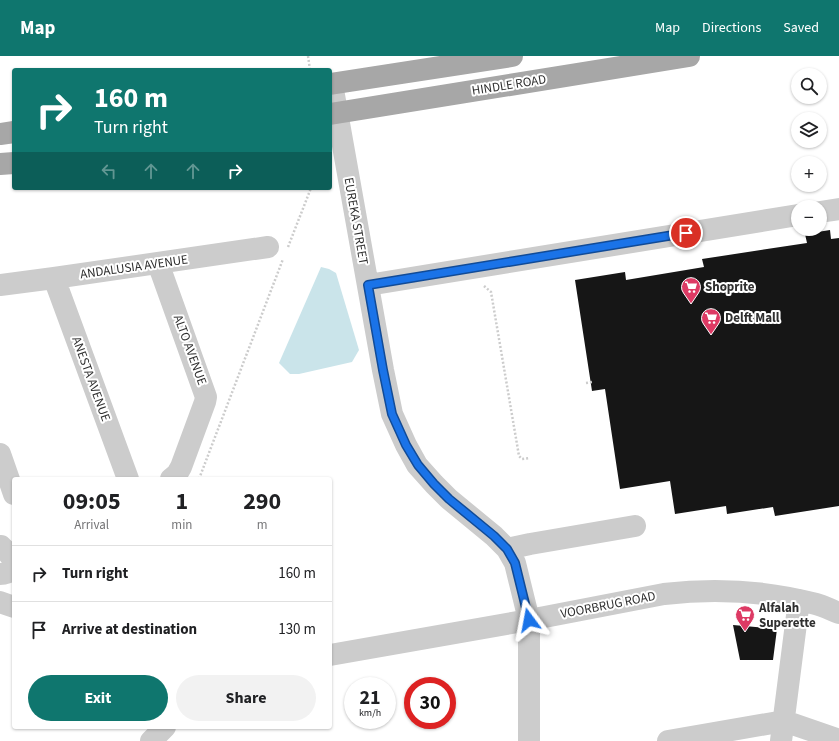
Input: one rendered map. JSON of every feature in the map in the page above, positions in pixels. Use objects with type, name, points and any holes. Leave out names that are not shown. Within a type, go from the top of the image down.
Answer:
[{"type":"main road","points":[[332,84],[512,56]]},
{"type":"main road","name":"HINDLE ROAD","points":[[334,113],[689,56]]},
{"type":"main road","points":[[0,134],[12,132]]},
{"type":"main road","points":[[0,164],[12,163]]},
{"type":"street","name":"EUREKA STREET","points":[[332,94],[334,113],[392,414],[406,445],[418,465],[449,499],[494,536],[507,549],[515,563],[529,620],[529,741]]},
{"type":"street","points":[[827,211],[839,209]]},
{"type":"street","points":[[368,285],[791,216]]},
{"type":"street","name":"ANDALUSIA AVENUE","points":[[0,285],[158,263],[279,252]]},
{"type":"street","name":"ALTO AVENUE","points":[[158,263],[206,397],[181,467],[173,477]]},
{"type":"street","name":"ANESTA AVENUE","points":[[54,278],[127,477]]},
{"type":"street","points":[[0,454],[12,488]]},
{"type":"street","points":[[507,549],[635,526]]},
{"type":"street","points":[[5,544],[12,559]]},
{"type":"street","points":[[0,574],[7,573],[12,568]]},
{"type":"street","name":"VOORBRUG ROAD","points":[[332,655],[678,592],[718,591],[771,595],[818,604],[839,613]]},
{"type":"street","points":[[782,731],[799,600]]},
{"type":"street","points":[[0,602],[12,606]]},
{"type":"street","points":[[668,741],[782,731],[839,740]]},
{"type":"path","points":[[309,56],[310,68]]},
{"type":"path","points":[[200,477],[279,252],[310,190]]},
{"type":"path","points":[[479,282],[491,292],[519,456],[522,459],[530,458]]},
{"type":"path","points":[[586,383],[592,382]]},
{"type":"water","points":[[321,267],[336,273],[359,350],[352,362],[299,374],[290,374],[279,363]]},
{"type":"building","name":"Delft Mall","points":[[827,230],[830,230],[831,239],[839,238],[839,506],[775,516],[773,507],[727,514],[726,506],[675,514],[670,481],[620,489],[605,389],[592,391],[575,280],[625,272],[626,280],[704,267],[702,259],[807,243],[805,236],[827,236]]},
{"type":"building","points":[[733,625],[777,629],[773,660],[740,660]]},
{"type":"place","name":"Shoprite","points":[[691,304]]},
{"type":"place","name":"Delft Mall","points":[[711,335]]},
{"type":"place","name":"Alfalah Superette","points":[[745,632]]},
{"type":"route","points":[[529,620],[520,579],[515,563],[507,549],[494,536],[449,499],[434,484],[418,465],[406,445],[392,414],[368,285],[686,233]]}]
